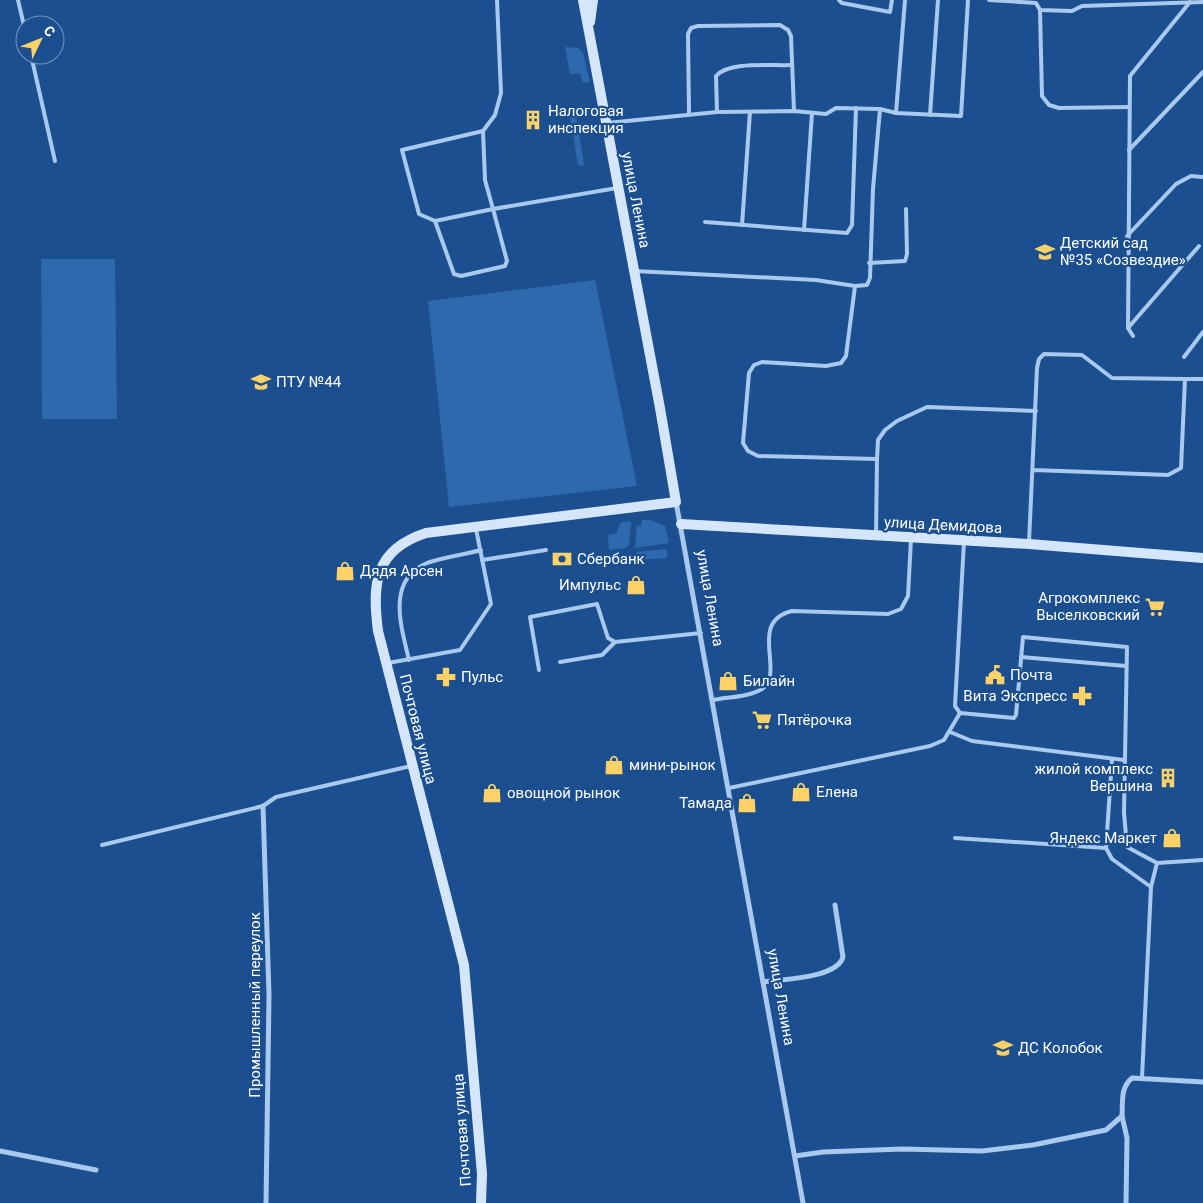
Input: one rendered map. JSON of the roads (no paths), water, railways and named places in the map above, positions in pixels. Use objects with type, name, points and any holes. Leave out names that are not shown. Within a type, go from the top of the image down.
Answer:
[{"type":"main road","name":"улица Ленина","points":[[583,0],[676,502]]},
{"type":"main road","points":[[588,30],[593,0]]},
{"type":"main road","name":"Почтовая улица","points":[[481,1203],[482,1174],[464,966],[411,766],[378,631],[375,589],[384,562],[391,553],[414,537],[426,533],[676,502]]},
{"type":"main road","name":"улица Демидова","points":[[680,524],[1029,544],[1203,558]]},
{"type":"street","name":"улица Ленина","points":[[676,502],[803,1203]]},
{"type":"street","name":"Промышленный переулок","points":[[263,806],[269,995],[266,1203]]},
{"type":"street","points":[[763,982],[829,972],[841,964],[843,957],[836,905]]},
{"type":"street","points":[[1126,1203],[1127,1138],[1122,1116],[1123,1090],[1126,1083],[1132,1078],[1203,1082]]},
{"type":"street","points":[[794,1156],[822,1152],[902,1149],[982,1151],[1033,1145],[1106,1130],[1122,1116]]},
{"type":"street","points":[[0,1151],[96,1170]]},
{"type":"lane","points":[[18,0],[22,15]]},
{"type":"lane","points":[[497,0],[501,93],[496,115],[483,131],[402,150],[419,214],[434,221],[618,188]]},
{"type":"lane","points":[[839,0],[842,3],[890,12],[892,0]]},
{"type":"lane","points":[[896,113],[905,0]]},
{"type":"lane","points":[[930,116],[938,0]]},
{"type":"lane","points":[[605,123],[689,113],[794,111],[826,114],[836,108],[880,109],[896,113],[930,116],[961,116],[968,0]]},
{"type":"lane","points":[[989,0],[1036,3],[1040,10],[1042,96],[1049,105],[1059,108],[1129,107]]},
{"type":"lane","points":[[1040,10],[1072,11],[1082,6],[1166,1],[1203,2]]},
{"type":"lane","points":[[1133,336],[1128,328],[1130,76],[1190,2]]},
{"type":"lane","points":[[689,113],[688,34],[691,28],[698,26],[780,25],[791,36],[794,111]]},
{"type":"lane","points":[[33,65],[55,161]]},
{"type":"lane","points":[[717,112],[716,76],[720,71],[731,67],[792,66]]},
{"type":"lane","points":[[1129,150],[1203,72]]},
{"type":"lane","points":[[705,222],[847,233],[852,225],[856,108]]},
{"type":"lane","points":[[634,271],[816,280],[855,286],[867,285],[870,278],[869,263],[880,109]]},
{"type":"lane","points":[[742,225],[750,112]]},
{"type":"lane","points":[[804,230],[812,113]]},
{"type":"lane","points":[[434,221],[454,274],[460,276],[505,266],[507,261],[485,180],[483,131]]},
{"type":"lane","points":[[1128,236],[1176,184],[1191,176],[1203,177]]},
{"type":"lane","points":[[869,263],[905,261],[907,254],[906,209]]},
{"type":"lane","points":[[1128,328],[1199,246]]},
{"type":"lane","points":[[855,286],[846,356],[841,363],[826,366],[762,362],[754,365],[749,373],[743,444],[748,451],[758,456],[877,459]]},
{"type":"lane","points":[[1184,358],[1203,332]]},
{"type":"lane","points":[[1029,544],[1034,470],[1037,368],[1039,359],[1044,354],[1082,355],[1112,378],[1203,379]]},
{"type":"lane","points":[[1034,470],[1168,475],[1176,473],[1181,468],[1185,379]]},
{"type":"lane","points":[[876,536],[878,440],[885,430],[897,421],[927,407],[1036,411]]},
{"type":"lane","points":[[386,664],[460,650],[491,604],[476,527]]},
{"type":"lane","points":[[713,700],[754,693],[764,688],[769,677],[770,624],[779,614],[792,611],[888,614],[901,609],[908,596],[911,538]]},
{"type":"lane","points":[[960,714],[955,706],[964,541]]},
{"type":"lane","points":[[409,660],[398,610],[404,581],[413,571],[428,563],[481,550]]},
{"type":"lane","points":[[482,560],[546,550]]},
{"type":"lane","points":[[539,670],[530,617],[597,604],[608,638],[615,642],[701,633]]},
{"type":"lane","points":[[960,714],[1014,718],[1023,636],[1127,647],[1124,760],[1127,847],[1157,863],[1203,860]]},
{"type":"lane","points":[[560,662],[602,655],[615,642]]},
{"type":"lane","points":[[1021,657],[1126,666]]},
{"type":"lane","points":[[728,788],[930,746],[944,740],[960,714]]},
{"type":"lane","points":[[950,732],[972,741],[1124,760]]},
{"type":"lane","points":[[1112,759],[1106,848],[1112,859],[1151,887]]},
{"type":"lane","points":[[102,845],[263,806],[276,797],[411,766]]},
{"type":"lane","points":[[955,838],[1106,848]]},
{"type":"lane","points":[[1142,1078],[1151,887],[1157,863]]},
{"type":"place","name":"Налоговая инспекция","points":[[533,120]]},
{"type":"place","name":"Детский сад №35 «Созвездие»","points":[[1045,252]]},
{"type":"place","name":"ПТУ №44","points":[[261,382]]},
{"type":"place","name":"Сбербанк","points":[[562,559]]},
{"type":"place","name":"Дядя Арсен","points":[[345,571]]},
{"type":"place","name":"Импульс","points":[[636,585]]},
{"type":"place","name":"Агрокомплекс Выселковский","points":[[1155,607]]},
{"type":"place","name":"Почта","points":[[995,675]]},
{"type":"place","name":"Пульс","points":[[446,677]]},
{"type":"place","name":"Билайн","points":[[728,681]]},
{"type":"place","name":"Вита Экспресс","points":[[1082,696]]},
{"type":"place","name":"Пятёрочка","points":[[762,720]]},
{"type":"place","name":"мини-рынок","points":[[614,765]]},
{"type":"place","name":"жилой комплекс Вершина","points":[[1168,778]]},
{"type":"place","name":"Елена","points":[[801,792]]},
{"type":"place","name":"овощной рынок","points":[[492,793]]},
{"type":"place","name":"Тамада","points":[[747,803]]},
{"type":"place","name":"Яндекс Маркет","points":[[1172,838]]},
{"type":"place","name":"ДС Колобок","points":[[1003,1048]]}]
